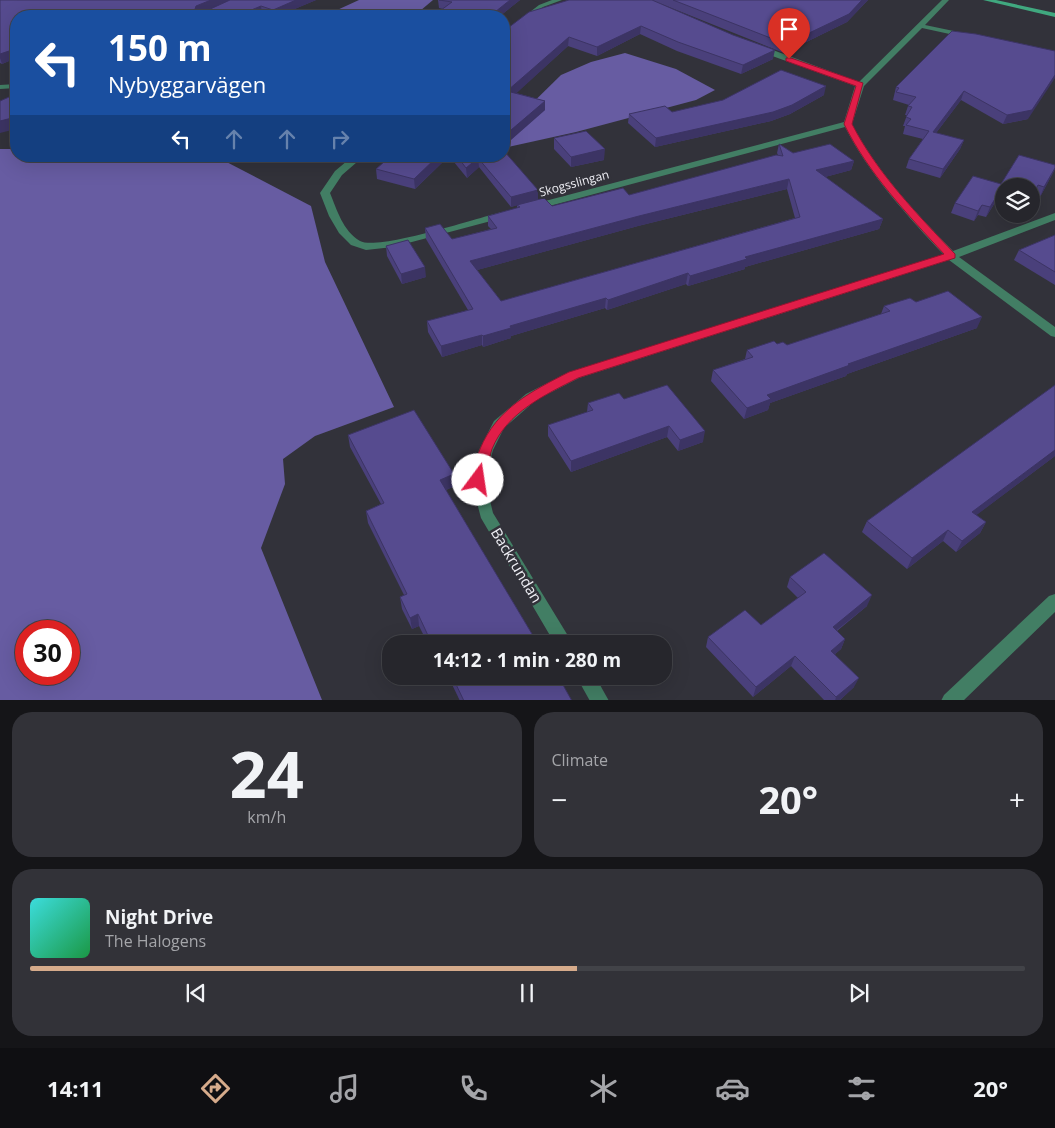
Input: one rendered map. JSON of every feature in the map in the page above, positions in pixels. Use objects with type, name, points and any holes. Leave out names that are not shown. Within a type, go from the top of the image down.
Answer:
[{"type":"street","points":[[510,31],[541,6],[559,0]]},
{"type":"street","points":[[946,0],[860,84],[848,124],[865,154],[915,218],[951,256],[1055,333]]},
{"type":"street","points":[[986,0],[1055,15]]},
{"type":"street","points":[[921,26],[973,38]]},
{"type":"street","points":[[753,46],[860,84]]},
{"type":"street","name":"Skogsslingan","points":[[352,162],[338,174],[324,193],[334,216],[351,240],[363,246],[375,247],[393,244],[848,124]]},
{"type":"street","name":"Backrundan","points":[[560,635],[486,514],[478,480],[486,450],[499,425],[531,397],[574,375],[951,256],[1055,216]]},
{"type":"street","points":[[950,700],[1055,600]]},
{"type":"street","points":[[591,685],[600,700]]},
{"type":"shaded area","points":[[359,0],[433,0],[421,10],[337,10]]},
{"type":"shaded area","points":[[625,53],[676,69],[715,90],[696,100],[576,132],[510,147],[510,125],[561,75],[591,62]]},
{"type":"shaded area","points":[[0,149],[10,149],[10,162],[227,162],[311,206],[325,262],[394,407],[315,436],[283,459],[285,484],[261,548],[322,700],[0,700]]},
{"type":"building","points":[[0,0],[211,0],[196,6],[195,9],[208,10],[10,10],[10,51],[0,54]]},
{"type":"building","points":[[230,0],[296,0],[273,10],[261,6],[251,10],[208,10]]},
{"type":"building","points":[[439,0],[510,0],[498,10],[441,10],[452,2]]},
{"type":"building","points":[[569,0],[652,0],[733,35],[775,50],[743,65],[678,42],[641,26],[597,47],[569,37],[510,88],[510,26],[529,12]]},
{"type":"building","points":[[673,0],[862,0],[849,14],[786,44]]},
{"type":"building","points":[[952,31],[976,34],[1055,51],[1055,75],[1032,110],[1007,115],[964,91],[933,132],[964,140],[943,169],[909,159],[929,131],[906,125],[911,119],[906,117],[912,107],[908,106],[916,97],[896,92],[899,88],[896,87]]},
{"type":"building","points":[[781,70],[826,86],[792,105],[773,112],[656,138],[629,114],[665,106],[672,112],[723,100]]},
{"type":"building","points":[[510,92],[545,101],[510,131]]},
{"type":"building","points":[[10,97],[10,118],[0,121],[0,101]]},
{"type":"building","points":[[586,131],[605,149],[571,157],[554,138]]},
{"type":"building","points":[[779,144],[793,153],[830,144],[854,161],[816,170],[883,219],[745,257],[747,259],[690,276],[688,273],[608,300],[606,298],[510,326],[511,328],[441,346],[427,321],[473,309],[425,228],[440,224],[452,239],[497,228],[488,216],[520,207],[517,205],[544,198],[552,206],[623,188],[629,195],[776,155],[783,156]],"holes":[[[789,179],[800,217],[501,301],[470,261],[639,216]]]},
{"type":"building","points":[[1019,155],[1055,165],[1044,187],[1040,186],[1040,178],[1005,178]]},
{"type":"building","points":[[510,158],[538,190],[511,197],[481,162],[510,162]]},
{"type":"building","points":[[384,162],[432,162],[414,179],[376,169]]},
{"type":"building","points":[[462,162],[473,162],[466,168]]},
{"type":"building","points":[[973,176],[995,182],[995,199],[990,207],[982,205],[978,211],[955,203]]},
{"type":"building","points":[[1055,235],[1055,272],[1019,250]]},
{"type":"building","points":[[408,240],[425,267],[401,274],[386,246]]},
{"type":"building","points":[[948,291],[982,317],[848,364],[850,365],[767,395],[771,399],[747,408],[713,370],[753,357],[747,350],[774,341],[777,344],[783,342],[787,345],[890,311],[884,306],[910,298],[916,302]]},
{"type":"building","points":[[667,385],[705,431],[680,440],[669,426],[571,461],[548,425],[593,410],[588,403],[619,393],[624,399]]},
{"type":"building","points":[[1055,385],[1055,450],[972,512],[986,522],[962,541],[948,530],[912,558],[867,521]]},
{"type":"building","points":[[414,410],[454,474],[440,480],[533,635],[428,635],[418,614],[410,618],[400,597],[407,594],[366,511],[384,503],[348,435]]},
{"type":"building","points":[[824,553],[872,595],[833,627],[845,639],[831,651],[859,678],[836,697],[795,656],[756,687],[708,637],[745,610],[761,625],[806,592],[790,577]]},
{"type":"building","points":[[456,685],[563,685],[571,700],[464,700]]},
{"type":"route","points":[[478,480],[486,450],[499,425],[531,397],[574,375],[951,256],[915,218],[859,146],[848,124],[860,84],[789,59]]}]
